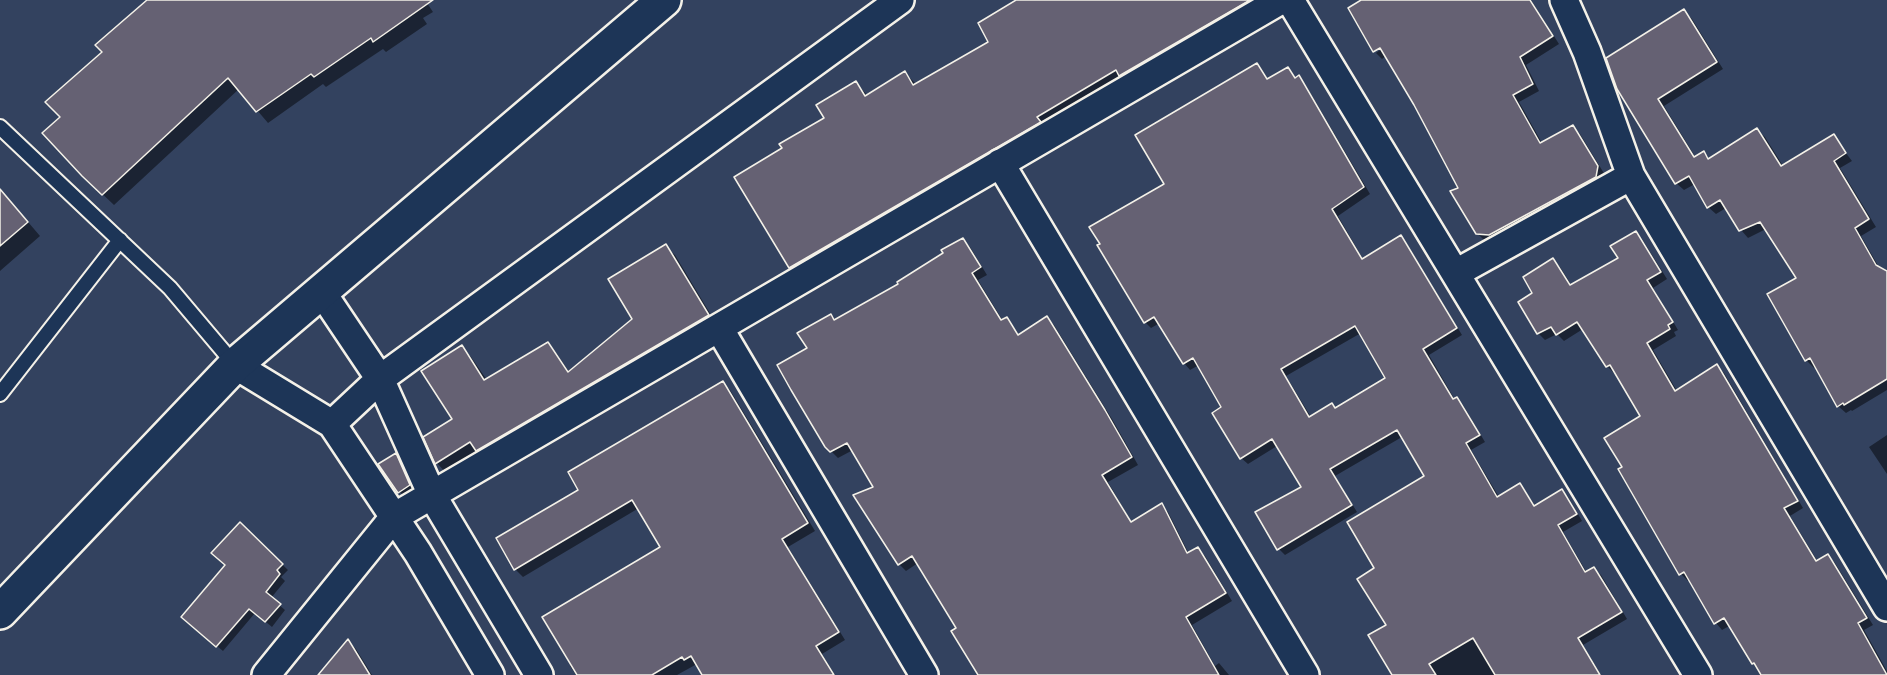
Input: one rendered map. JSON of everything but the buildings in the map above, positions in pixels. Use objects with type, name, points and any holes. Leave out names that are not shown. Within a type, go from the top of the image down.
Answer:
[{"type":"main road","points":[[0,612],[235,365],[664,0]]},
{"type":"street","points":[[332,423],[380,379],[900,0]]},
{"type":"street","points":[[266,675],[394,517],[1281,0]]},
{"type":"street","points":[[1290,0],[1698,675]]},
{"type":"street","points":[[1564,0],[1587,52],[1631,176],[1887,607]]},
{"type":"street","points":[[1000,164],[1305,675]]},
{"type":"street","points":[[1456,273],[1631,176]]},
{"type":"street","points":[[321,291],[380,379],[432,495],[539,675]]},
{"type":"street","points":[[719,328],[924,675]]},
{"type":"street","points":[[235,365],[332,423],[418,553],[490,675]]},
{"type":"lane","points":[[0,128],[170,288],[235,365]]},
{"type":"lane","points":[[0,394],[120,240]]}]
